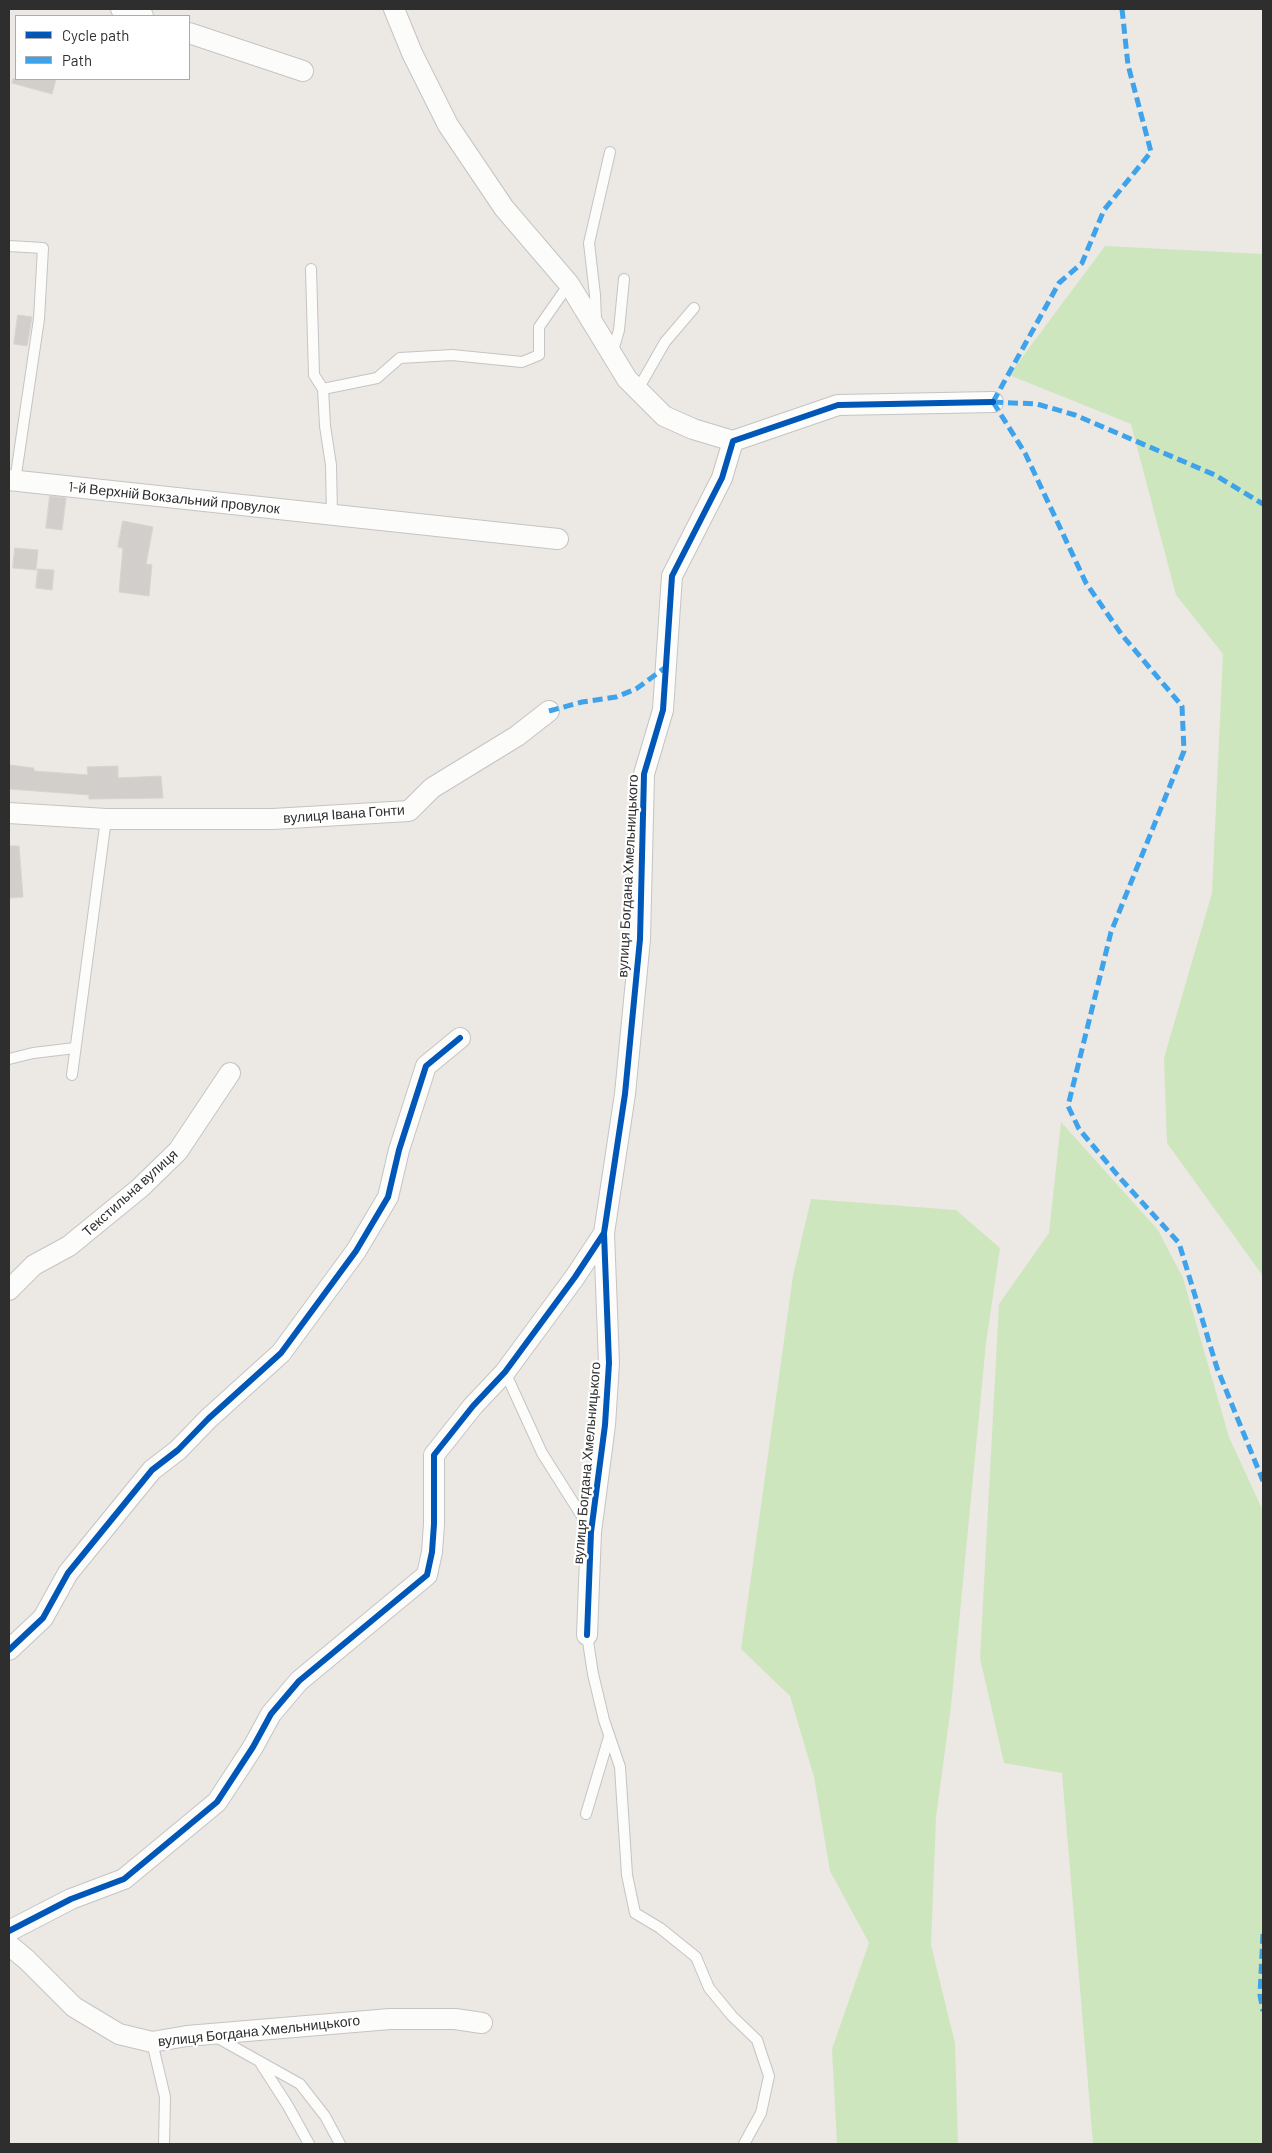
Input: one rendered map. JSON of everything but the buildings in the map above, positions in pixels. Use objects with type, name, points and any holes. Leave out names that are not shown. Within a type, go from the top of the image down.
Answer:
[{"type":"street","points":[[121,9],[140,15]]},
{"type":"street","points":[[394,9],[412,53],[448,125],[504,208],[569,284],[612,355],[637,391],[664,416],[693,429],[733,441],[838,405],[993,402]]},
{"type":"street","points":[[190,33],[303,70]]},
{"type":"street","name":"вулиця Богдана Хмельницького","points":[[587,1635],[591,1532],[605,1425],[608,1363],[604,1233],[626,1094],[640,939],[644,774],[663,710],[672,576],[722,478],[733,441]]},
{"type":"street","name":"1-й Верхній Вокзальний провулок","points":[[12,481],[558,539]]},
{"type":"street","name":"вулиця Івана Гонти","points":[[9,813],[106,818],[273,819],[409,811],[432,788],[517,736],[549,711]]},
{"type":"street","points":[[9,1650],[43,1618],[68,1573],[152,1470],[178,1450],[208,1419],[281,1354],[356,1251],[388,1197],[399,1150],[426,1066],[460,1038]]},
{"type":"street","name":"Текстильна вулиця","points":[[9,1290],[34,1264],[69,1246],[140,1188],[178,1151],[230,1073]]},
{"type":"street","name":"вулиця Богдана Хмельницького","points":[[9,1931],[71,1899],[124,1879],[218,1802],[253,1747],[271,1714],[299,1681],[427,1575],[432,1552],[434,1524],[434,1455],[473,1406],[505,1372],[575,1277],[604,1233]]},
{"type":"street","name":"вулиця Богдана Хмельницького","points":[[9,1946],[74,2007],[119,2034],[152,2042],[187,2036],[390,2019],[448,2019],[482,2023]]},
{"type":"lane","points":[[596,329],[595,295],[589,243],[610,152]]},
{"type":"lane","name":"1-й Верхній Вокзальний провулок","points":[[9,246],[43,248],[39,319],[12,481]]},
{"type":"lane","points":[[311,269],[314,375],[324,389],[325,426],[331,465],[332,515]]},
{"type":"lane","points":[[612,355],[619,330],[624,279]]},
{"type":"lane","points":[[324,389],[376,378],[400,358],[452,355],[522,362],[540,355],[539,328],[569,284]]},
{"type":"lane","points":[[637,391],[665,342],[694,308]]},
{"type":"lane","points":[[72,1075],[106,818]]},
{"type":"lane","points":[[9,1059],[33,1053],[75,1048]]},
{"type":"lane","points":[[505,1372],[542,1453],[591,1532]]},
{"type":"lane","points":[[587,1635],[593,1674],[609,1737],[620,1767],[627,1875],[635,1913],[660,1928],[696,1957],[709,1988],[732,2016],[757,2040],[769,2076],[760,2112],[744,2144]]},
{"type":"lane","points":[[586,1814],[609,1737]]},
{"type":"lane","points":[[212,2035],[260,2064],[300,2084],[324,2116],[340,2144]]},
{"type":"lane","points":[[152,2042],[165,2097],[164,2144]]},
{"type":"lane","points":[[260,2064],[288,2106],[309,2144]]},
{"type":"green space","points":[[1105,246],[1263,254],[1263,1276],[1167,1143],[1164,1058],[1212,893],[1223,654],[1176,595],[1131,424],[1009,375]]},
{"type":"green space","points":[[1061,1122],[1158,1230],[1183,1278],[1229,1437],[1263,1511],[1263,2144],[1093,2144],[1062,1773],[1004,1763],[980,1658],[999,1304],[1049,1233]]},
{"type":"green space","points":[[811,1199],[956,1210],[1000,1248],[986,1343],[951,1706],[936,1817],[931,1945],[955,2043],[958,2144],[837,2144],[832,2049],[869,1943],[830,1871],[814,1777],[790,1696],[741,1649],[793,1276]]},
{"type":"marked path","points":[[993,402],[1059,283],[1082,263],[1104,210],[1151,152],[1128,65],[1122,9]]},
{"type":"marked path","points":[[993,402],[1025,453],[1086,583],[1122,635],[1182,706],[1184,751],[1111,932],[1068,1106],[1079,1129],[1179,1243],[1217,1368],[1263,1481]]},
{"type":"marked path","points":[[993,402],[1037,404],[1075,415],[1215,475],[1263,504]]},
{"type":"marked path","points":[[549,711],[582,702],[616,697],[636,689],[666,667]]},
{"type":"marked path","points":[[1263,1934],[1260,1995],[1263,2011]]},
{"type":"cycle path","points":[[587,1635],[591,1532],[605,1425],[609,1363],[604,1233],[625,1094],[640,939],[644,774],[663,710],[672,576],[722,478],[733,441],[838,405],[993,402]]},
{"type":"cycle path","points":[[9,1650],[43,1618],[68,1573],[152,1470],[178,1450],[208,1419],[281,1353],[356,1251],[388,1197],[399,1150],[426,1066],[460,1038]]},
{"type":"cycle path","points":[[9,1931],[71,1899],[124,1879],[217,1802],[253,1747],[271,1714],[299,1681],[427,1575],[432,1552],[434,1524],[434,1455],[473,1406],[505,1372],[575,1277],[604,1233]]}]
